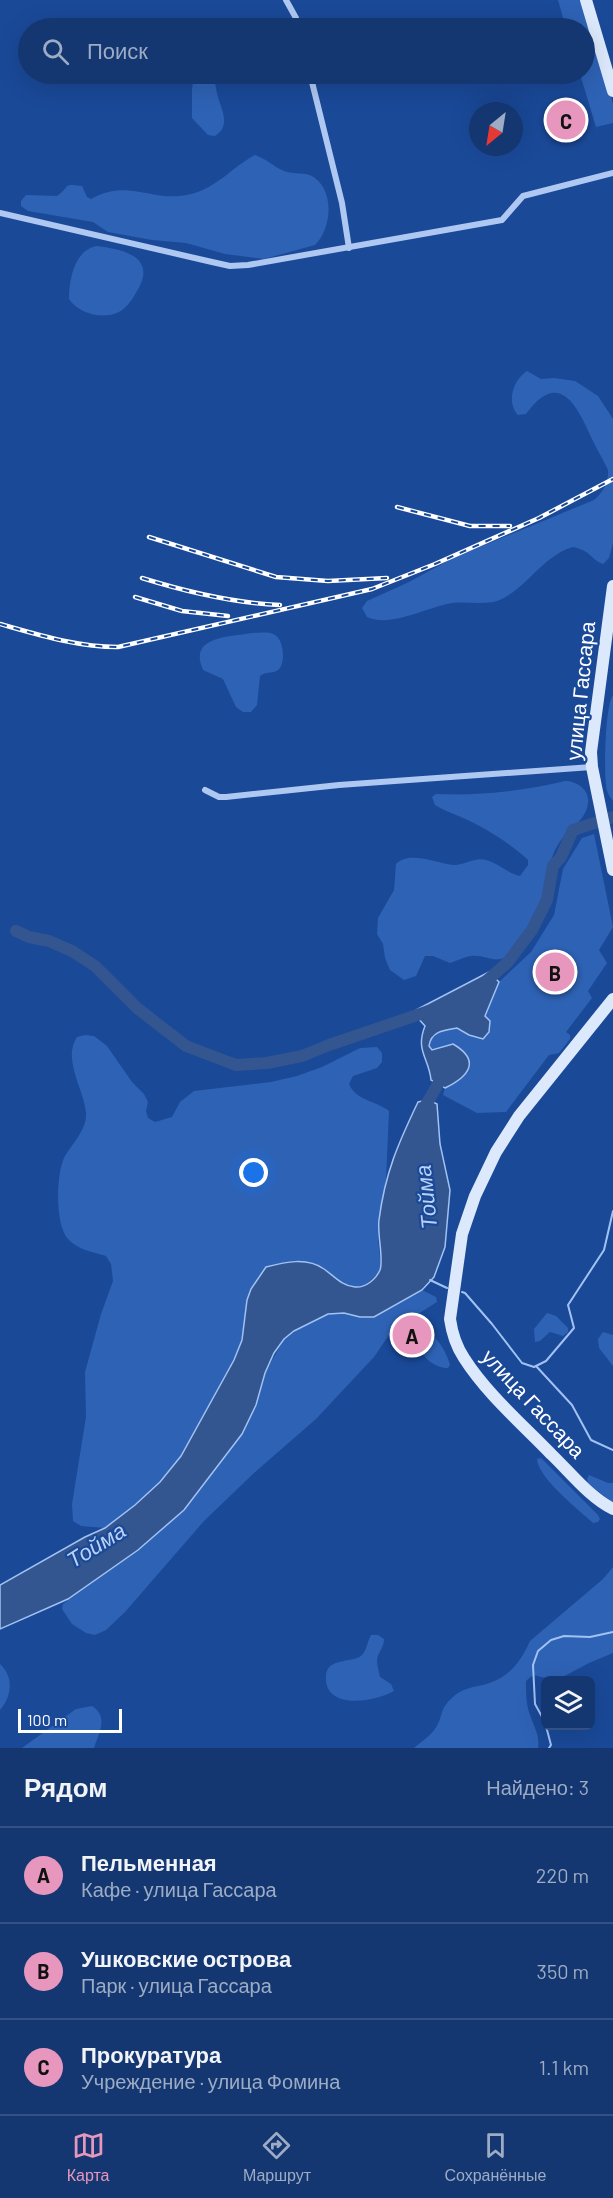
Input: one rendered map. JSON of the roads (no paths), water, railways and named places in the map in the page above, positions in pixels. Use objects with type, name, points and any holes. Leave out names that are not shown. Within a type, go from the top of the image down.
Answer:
[{"type":"main road","points":[[586,0],[591,18]]},
{"type":"main road","points":[[595,30],[613,91]]},
{"type":"main road","name":"улица Гассара","points":[[613,586],[592,747],[592,767],[613,870]]},
{"type":"main road","name":"улица Гассара","points":[[613,999],[519,1116],[496,1152],[475,1196],[462,1234],[450,1319],[451,1330],[458,1347],[477,1375],[506,1408],[587,1490],[613,1509]]},
{"type":"street","points":[[286,0],[297,18]]},
{"type":"street","points":[[312,84],[342,203],[349,248]]},
{"type":"street","points":[[0,213],[231,266],[248,265],[502,220],[523,196],[613,172]]},
{"type":"street","points":[[205,790],[219,797],[226,797],[339,785],[592,767]]},
{"type":"water","points":[[489,972],[499,982],[485,1016],[490,1021],[489,1032],[483,1039],[457,1028],[439,1032],[430,1041],[429,1046],[432,1050],[453,1044],[462,1050],[469,1062],[465,1074],[445,1088],[431,1080],[421,1042],[425,1026],[416,1016],[416,1010]]},
{"type":"water","points":[[429,1100],[437,1104],[440,1144],[450,1190],[445,1247],[434,1277],[422,1290],[374,1317],[360,1317],[344,1313],[328,1314],[294,1331],[284,1339],[274,1353],[265,1373],[256,1405],[242,1434],[184,1510],[138,1550],[68,1599],[0,1629],[0,1585],[105,1528],[160,1482],[181,1456],[234,1360],[242,1340],[247,1300],[251,1289],[266,1267],[288,1262],[310,1263],[324,1269],[342,1283],[355,1287],[367,1284],[376,1277],[381,1266],[379,1220],[389,1173],[398,1145],[418,1102]]},
{"type":"waterway","name":"Тойма","points":[[482,985],[508,962],[532,930],[547,900],[553,866],[561,857],[573,830],[613,817]]},
{"type":"waterway","points":[[16,931],[72,951],[95,966],[137,1008],[186,1046],[236,1065],[267,1063],[302,1056],[429,1011]]},
{"type":"waterway","name":"Тойма","points":[[422,1112],[442,1077],[438,1070]]},
{"type":"waterway","points":[[462,1292],[492,1324],[522,1363],[534,1367],[546,1361],[574,1328],[568,1305],[604,1250],[613,1211]]},
{"type":"waterway","points":[[430,1280],[447,1288]]},
{"type":"waterway","points":[[536,1366],[572,1405],[591,1440],[613,1450]]},
{"type":"waterway","points":[[541,1715],[535,1704],[533,1665],[538,1651],[551,1640],[564,1636],[590,1637],[613,1632]]},
{"type":"waterway","points":[[547,1730],[551,1745],[549,1748]]},
{"type":"railway","points":[[0,624],[73,643],[118,647],[372,589],[539,518],[613,479]]},
{"type":"railway","points":[[397,507],[470,526],[510,526]]},
{"type":"railway","points":[[149,537],[276,577],[328,581],[387,578]]},
{"type":"railway","points":[[142,578],[210,596],[280,605]]},
{"type":"railway","points":[[135,597],[182,611],[228,616]]},
{"type":"place","name":"Прокуратура","points":[[566,120]]},
{"type":"place","name":"Ушковские острова","points":[[555,972]]},
{"type":"place","name":"Пельменная","points":[[412,1335]]}]
